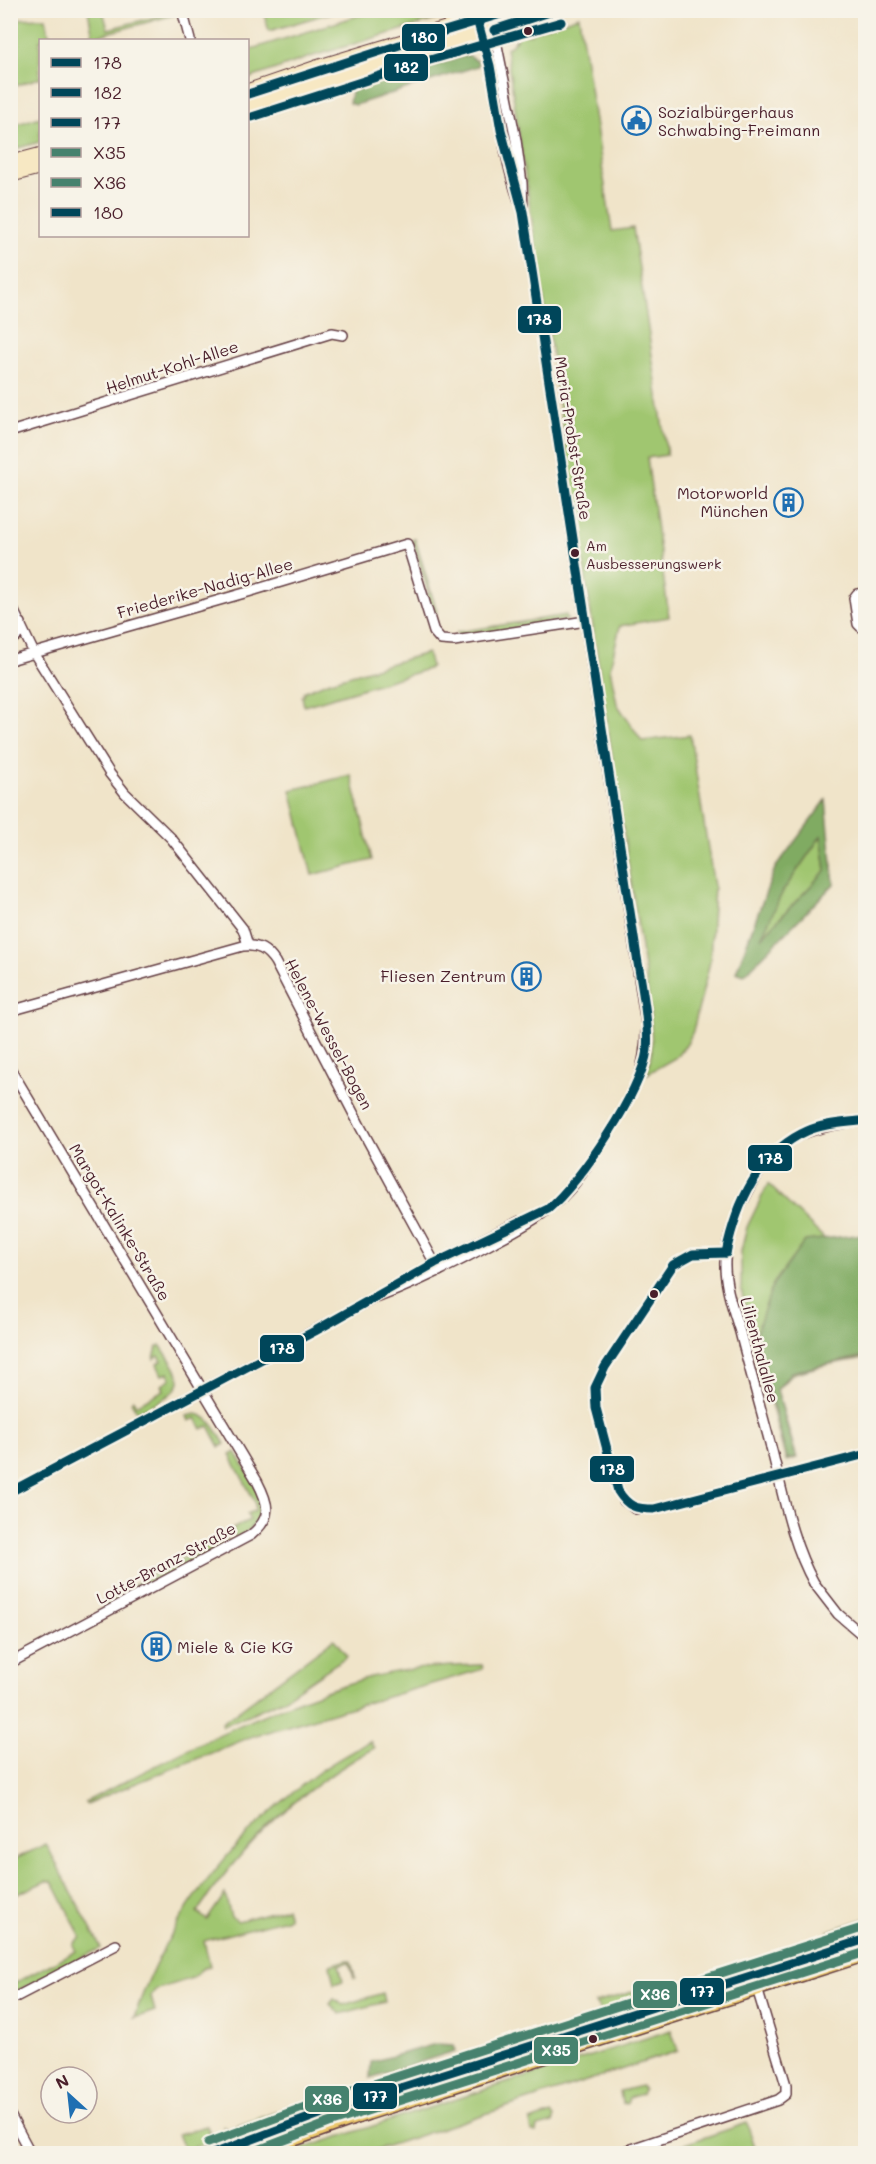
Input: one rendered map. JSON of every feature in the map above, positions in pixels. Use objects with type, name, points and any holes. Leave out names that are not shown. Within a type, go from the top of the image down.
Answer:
[{"type":"main road","points":[[249,106],[507,10]]},
{"type":"main road","points":[[249,92],[315,68],[484,20],[558,10]]},
{"type":"main road","points":[[10,164],[39,154]]},
{"type":"main road","points":[[10,175],[39,166]]},
{"type":"main road","points":[[249,2154],[754,1980],[866,1939]]},
{"type":"main road","points":[[212,2153],[325,2112],[754,1980],[866,1953]]},
{"type":"street","points":[[182,10],[190,39]]},
{"type":"street","name":"Maria-Probst-Straße","points":[[10,1492],[374,1299],[417,1282],[437,1267],[523,1226],[569,1191],[584,1171],[637,1085],[647,1050],[646,1024],[523,212],[501,130],[484,20]]},
{"type":"street","name":"Helmut-Kohl-Allee","points":[[10,432],[332,333],[343,335]]},
{"type":"street","name":"Friederike-Nadig-Allee","points":[[11,660],[407,544],[434,632],[441,640],[454,641],[586,621]]},
{"type":"street","points":[[863,627],[858,624],[854,598],[857,594],[866,593]]},
{"type":"street","points":[[10,603],[34,653],[110,774],[125,793],[177,845],[243,929],[248,945],[10,1011]]},
{"type":"street","points":[[10,641],[19,634],[21,623]]},
{"type":"street","name":"Helene-Wessel-Bogen","points":[[248,945],[264,950],[275,962],[361,1128],[437,1267]]},
{"type":"street","name":"Margot-Kalinke-Straße","points":[[10,1068],[203,1391]]},
{"type":"street","name":"Lilienthalallee","points":[[866,1120],[809,1130],[793,1138],[772,1154],[741,1204],[731,1230],[725,1269],[728,1289],[796,1543],[806,1568],[829,1604],[844,1621],[866,1638]]},
{"type":"street","points":[[726,1253],[693,1254],[673,1265],[596,1383],[596,1408],[621,1496],[635,1509],[654,1509],[866,1454]]},
{"type":"street","name":"Lotte-Branz-Straße","points":[[10,1662],[234,1544],[258,1529],[267,1515],[266,1499],[203,1391]]},
{"type":"street","points":[[10,2000],[116,1945]]},
{"type":"street","points":[[616,2154],[778,2100],[786,2094],[786,2085],[754,1980]]},
{"type":"street","points":[[10,2115],[31,2154]]},
{"type":"green space","points":[[263,10],[337,11],[269,31]]},
{"type":"green space","points":[[88,11],[103,11],[108,29],[173,12],[174,15],[93,37]]},
{"type":"green space","points":[[373,11],[458,11],[455,14],[310,57],[249,79],[249,50]]},
{"type":"green space","points":[[579,16],[612,231],[633,228],[667,455],[647,458],[669,617],[620,626],[610,668],[617,704],[642,741],[690,735],[714,886],[710,962],[693,1031],[687,1044],[675,1058],[647,1074],[652,1051],[650,1008],[506,48],[511,46],[519,35],[531,34],[531,32]]},
{"type":"green space","points":[[46,18],[50,39],[39,39],[39,78],[11,87],[11,19]]},
{"type":"green space","points":[[468,55],[478,62],[478,66],[355,105],[349,103],[351,91]]},
{"type":"green space","points":[[39,117],[39,142],[11,150],[11,126]]},
{"type":"green space","points":[[415,539],[437,612],[432,614],[426,595],[429,594],[412,540]]},
{"type":"green space","points":[[566,615],[567,620],[458,637],[457,632]]},
{"type":"green space","points":[[427,653],[431,666],[428,669],[304,706],[303,692],[327,682]]},
{"type":"green space","points":[[351,775],[372,860],[312,875],[291,790]]},
{"type":"green space","points":[[826,800],[834,884],[744,975],[736,972],[775,868]],"holes":[[[821,836],[826,870],[761,938],[783,891]]]},
{"type":"green space","points":[[821,836],[826,870],[759,940],[783,891]]},
{"type":"green space","points":[[768,1184],[826,1240],[865,1234],[865,1358],[792,1374],[777,1390],[797,1458],[786,1461],[741,1290],[741,1251],[747,1227]]},
{"type":"green space","points":[[865,1234],[865,1356],[791,1372],[777,1390],[796,1457],[787,1459],[755,1336],[773,1284],[805,1241]]},
{"type":"green space","points":[[160,1345],[176,1369],[179,1384],[163,1399],[137,1412],[131,1402],[133,1399],[136,1405],[164,1390],[162,1385],[171,1378],[168,1373],[162,1375],[157,1364],[162,1361],[159,1356],[154,1359],[157,1347]]},
{"type":"green space","points":[[196,1414],[210,1421],[225,1444],[220,1447],[209,1426],[202,1429],[196,1418],[189,1421],[187,1416]]},
{"type":"green space","points":[[236,1452],[256,1487],[260,1498],[260,1509],[257,1519],[249,1529],[236,1539],[230,1530],[250,1520],[247,1514],[255,1510],[255,1502],[230,1455]]},
{"type":"green space","points":[[225,1536],[229,1543],[112,1605],[106,1606],[104,1600]]},
{"type":"green space","points":[[334,1639],[347,1656],[282,1700],[223,1726],[222,1723]]},
{"type":"green space","points":[[482,1665],[483,1669],[250,1737],[86,1804],[85,1802],[220,1734],[324,1691],[406,1670]]},
{"type":"green space","points":[[370,1741],[374,1748],[321,1782],[275,1819],[235,1862],[197,1912],[207,1920],[225,1894],[231,1917],[238,1921],[286,1908],[289,1918],[204,1941],[210,1966],[203,1968],[192,1978],[155,1990],[151,1997],[155,2011],[134,2018],[165,1946],[205,1883],[229,1853],[284,1800],[315,1775]]},
{"type":"green space","points":[[46,1844],[101,1948],[11,1994],[11,1985],[76,1951],[73,1945],[81,1937],[52,1881],[46,1881],[11,1897],[11,1861]]},
{"type":"green space","points":[[865,1919],[865,1927],[831,1938],[828,1931]]},
{"type":"green space","points":[[351,1961],[355,1978],[349,1962],[339,1965],[343,1981],[334,1984],[330,1965]]},
{"type":"green space","points":[[663,1983],[665,1990],[601,2012],[595,2003]]},
{"type":"green space","points":[[383,1993],[385,2002],[340,2014],[330,2004],[334,1999],[343,2005]]},
{"type":"green space","points":[[671,2030],[678,2051],[366,2153],[295,2154],[295,2151]]},
{"type":"green space","points":[[436,2044],[453,2045],[455,2051],[370,2078],[371,2062]]},
{"type":"green space","points":[[641,2086],[644,2090],[642,2094],[629,2098],[627,2104],[622,2103],[620,2091]]},
{"type":"green space","points":[[324,2095],[325,2098],[226,2134],[223,2126],[226,2130]]},
{"type":"green space","points":[[552,2114],[555,2117],[553,2123],[538,2127],[536,2133],[532,2132],[530,2121]]},
{"type":"green space","points":[[747,2123],[757,2153],[678,2153],[676,2147]]},
{"type":"green space","points":[[207,2126],[212,2140],[185,2151],[178,2134]]},
{"type":"transit line","name":"180","points":[[249,94],[514,10]]},
{"type":"transit line","name":"178","points":[[494,30],[556,10]]},
{"type":"transit line","name":"178","points":[[10,1492],[315,1331],[435,1263],[548,1209],[576,1179],[608,1135],[643,1067],[648,1039],[644,997],[523,212],[501,130],[490,66],[477,19]]},
{"type":"transit line","name":"182","points":[[252,117],[423,62],[561,22]]},
{"type":"transit line","name":"178","points":[[726,1253],[743,1199],[763,1166],[776,1152],[790,1140],[814,1128],[866,1120]]},
{"type":"transit line","name":"178","points":[[726,1253],[693,1254],[673,1265],[605,1367],[595,1388],[596,1408],[618,1491],[625,1501],[633,1506],[654,1509],[866,1454]]},
{"type":"transit line","name":"X36","points":[[208,2143],[321,2101],[862,1928]]},
{"type":"transit line","name":"177","points":[[213,2154],[325,2112],[866,1939]]},
{"type":"transit line","name":"X35","points":[[248,2154],[329,2123],[866,1952]]},
{"type":"place","name":"Sozialbürgerhaus Schwabing-Freimann","points":[[637,121]]},
{"type":"place","name":"Motorworld München","points":[[789,502]]},
{"type":"place","name":"Am Ausbesserungswerk","points":[[575,553]]},
{"type":"place","name":"Fliesen Zentrum","points":[[527,976]]},
{"type":"place","name":"Miele & Cie KG","points":[[156,1647]]}]
